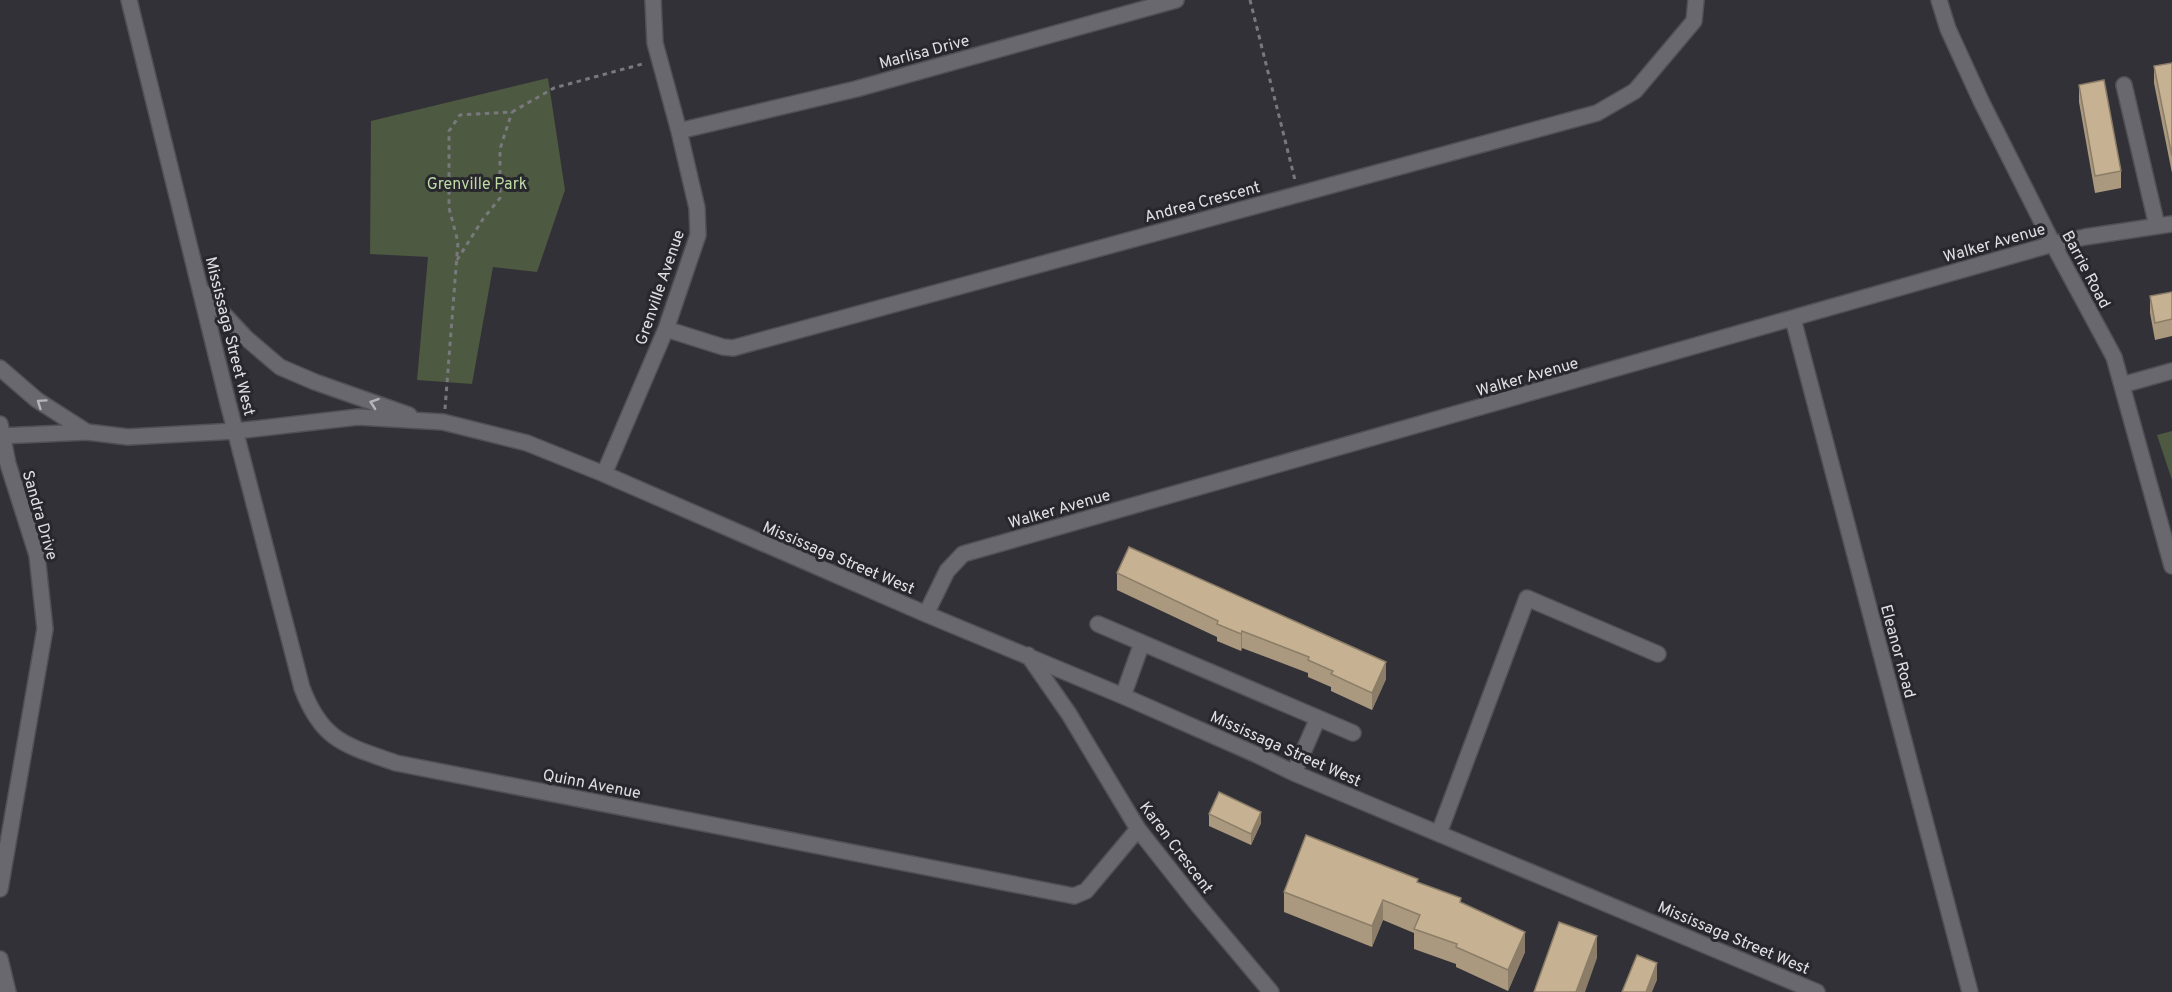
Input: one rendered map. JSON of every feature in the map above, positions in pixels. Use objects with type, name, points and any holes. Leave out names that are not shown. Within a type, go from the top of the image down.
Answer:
[{"type":"street","name":"Mississaga Street West","points":[[129,0],[236,431],[358,417],[436,422],[527,443],[604,474],[926,614],[1028,655],[1294,773],[1817,992]]},
{"type":"street","name":"Grenville Avenue","points":[[604,474],[666,329],[698,235],[697,208],[679,131],[658,60],[653,0]]},
{"type":"street","name":"Marlisa Drive","points":[[679,131],[856,89],[1176,0]]},
{"type":"street","name":"Andrea Crescent","points":[[666,329],[733,348],[1597,113],[1635,91],[1694,21],[1696,0]]},
{"type":"street","name":"Barrie Road","points":[[1940,0],[1948,29],[1982,103],[2053,244],[2114,357],[2172,564]]},
{"type":"street","points":[[2124,85],[2165,225]]},
{"type":"street","name":"Walker Avenue","points":[[926,614],[947,571],[963,554],[2053,244],[2165,225]]},
{"type":"street","points":[[201,290],[246,338],[280,367],[315,382],[436,422]]},
{"type":"street","name":"Eleanor Road","points":[[1793,319],[1970,992]]},
{"type":"street","points":[[0,368],[37,400],[87,432]]},
{"type":"street","points":[[2122,385],[2172,371]]},
{"type":"street","points":[[1,432],[87,432],[128,437],[236,431]]},
{"type":"street","name":"Quinn Avenue","points":[[236,431],[305,696],[311,712],[327,732],[355,749],[396,763],[1074,896],[1086,891],[1138,829]]},
{"type":"street","name":"Sandra Drive","points":[[0,889],[45,629],[37,555],[8,464],[1,432]]},
{"type":"street","points":[[1439,833],[1527,598],[1658,654]]},
{"type":"street","points":[[1098,624],[1353,733]]},
{"type":"street","points":[[1123,696],[1142,643]]},
{"type":"street","name":"Karen Crescent","points":[[1028,655],[1069,714],[1138,829],[1271,992]]},
{"type":"street","points":[[1294,773],[1318,718]]},
{"type":"street","points":[[0,959],[8,992]]},
{"type":"path","points":[[1250,0],[1298,193]]},
{"type":"path","points":[[436,422],[458,242],[449,208],[450,131],[460,115],[512,112],[554,88],[658,60]]},
{"type":"path","points":[[457,262],[483,219],[500,198],[500,149],[512,112]]},
{"type":"green space","name":"Grenville Park","points":[[548,78],[565,190],[537,272],[493,267],[472,384],[417,380],[428,257],[370,254],[371,121]]},
{"type":"green space","points":[[2172,431],[2172,480],[2157,435]]},
{"type":"building","points":[[2172,63],[2172,156],[2154,66]]},
{"type":"building","points":[[2104,80],[2121,171],[2095,176],[2079,85]]},
{"type":"building","points":[[2172,292],[2172,319],[2155,323],[2150,296]]},
{"type":"building","points":[[1129,547],[1386,662],[1372,693],[1331,674],[1333,671],[1308,660],[1309,657],[1242,631],[1241,634],[1217,624],[1218,621],[1117,573]]},
{"type":"building","points":[[1219,792],[1261,812],[1251,834],[1209,814]]},
{"type":"building","points":[[1306,835],[1461,898],[1460,902],[1525,932],[1508,970],[1456,947],[1457,944],[1414,929],[1420,915],[1383,900],[1372,926],[1284,892]]},
{"type":"building","points":[[1559,922],[1597,936],[1576,992],[1534,992]]},
{"type":"building","points":[[1637,955],[1657,963],[1646,992],[1622,992]]}]
